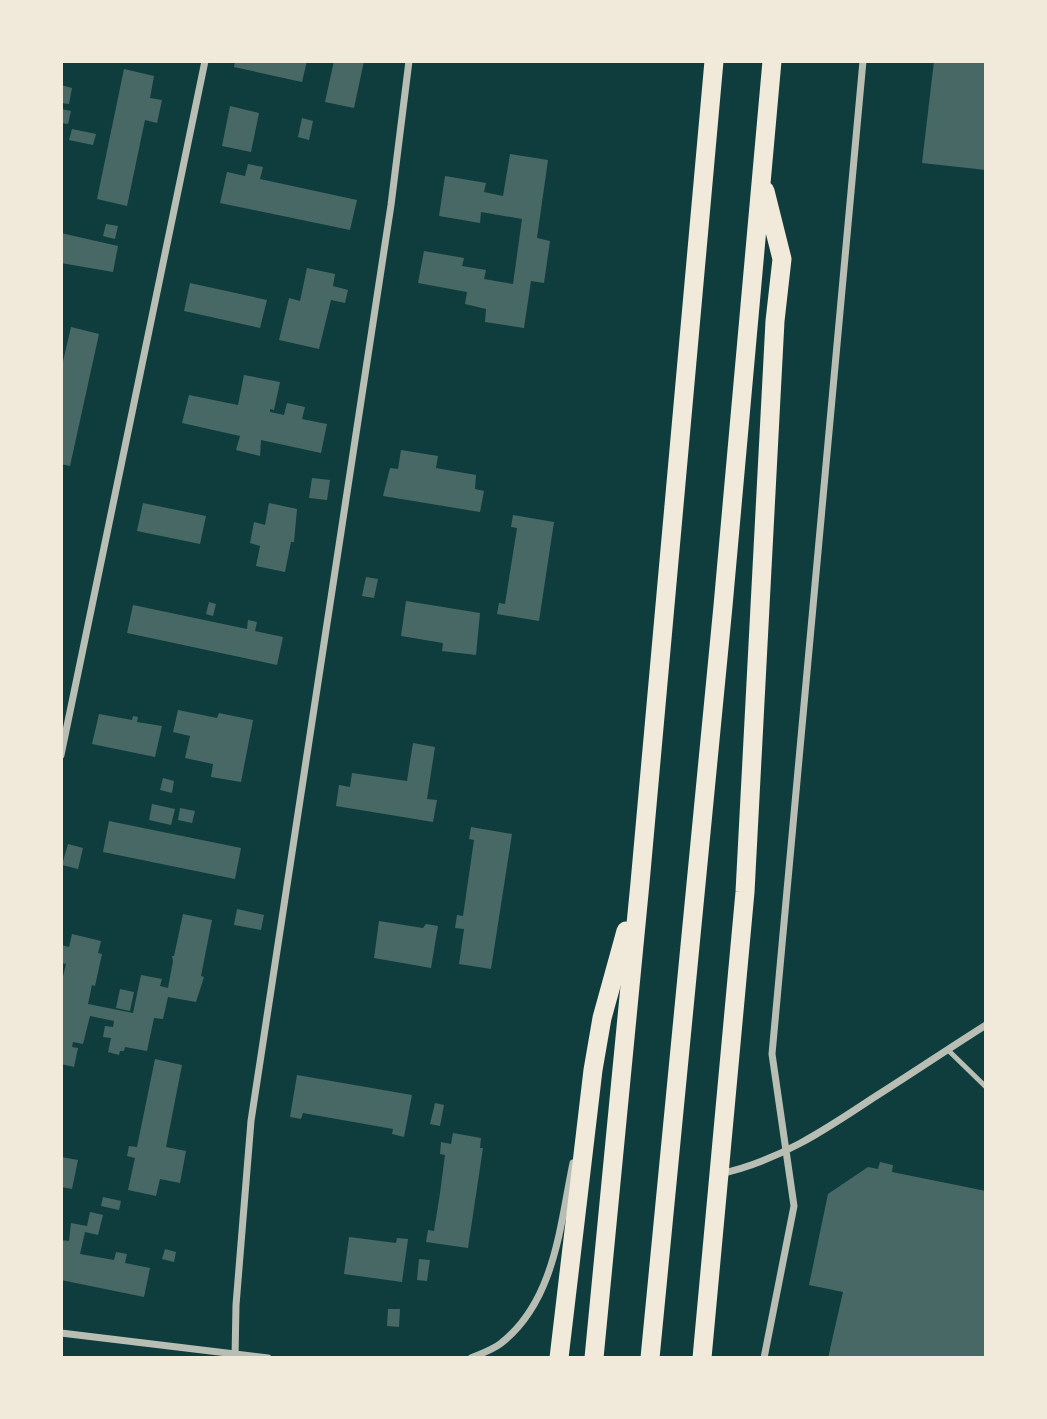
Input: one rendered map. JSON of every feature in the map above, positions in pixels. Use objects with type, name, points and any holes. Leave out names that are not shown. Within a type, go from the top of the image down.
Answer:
[{"type":"highway","points":[[594,1358],[640,883],[713,61]]},
{"type":"highway","points":[[650,1358],[772,61]]},
{"type":"highway","points":[[702,1358],[745,892],[775,321],[782,259],[761,176]]},
{"type":"highway","points":[[559,1358],[593,1070],[602,1018],[640,883]]},
{"type":"street","points":[[61,755],[205,61]]},
{"type":"street","points":[[235,1356],[236,1305],[251,1121],[389,219],[409,61]]},
{"type":"street","points":[[764,1358],[794,1206],[772,1054],[863,61]]},
{"type":"street","points":[[719,1174],[755,1165],[821,1133],[986,1025]]},
{"type":"street","points":[[471,1358],[499,1345],[527,1318],[544,1287],[593,1070]]},
{"type":"street","points":[[61,1334],[268,1358]]},
{"type":"lane","points":[[948,1050],[986,1087]]},
{"type":"building","points":[[235,61],[307,61],[302,82],[234,67]]},
{"type":"building","points":[[334,61],[364,61],[354,108],[325,102]]},
{"type":"building","points":[[934,61],[986,61],[986,170],[922,163]]},
{"type":"building","points":[[124,69],[154,76],[150,98],[162,100],[157,123],[145,120],[127,206],[97,199]]},
{"type":"building","points":[[61,85],[72,88],[69,104],[61,103]]},
{"type":"building","points":[[230,106],[259,113],[251,152],[222,146]]},
{"type":"building","points":[[61,109],[71,111],[68,124],[61,123]]},
{"type":"building","points":[[302,118],[313,121],[309,140],[298,137]]},
{"type":"building","points":[[72,129],[96,134],[93,145],[69,140]]},
{"type":"building","points":[[510,154],[548,160],[537,238],[550,241],[544,283],[531,281],[524,328],[485,322],[486,309],[465,304],[467,292],[418,283],[424,251],[464,258],[462,266],[486,270],[484,279],[513,284],[522,219],[481,212],[480,223],[439,216],[445,176],[486,183],[484,192],[503,196]]},
{"type":"building","points":[[248,164],[263,167],[260,179],[357,200],[350,230],[220,203],[227,172],[245,176]]},
{"type":"building","points":[[106,224],[118,226],[115,239],[103,236]]},
{"type":"building","points":[[61,233],[118,246],[113,272],[61,263]]},
{"type":"building","points":[[307,268],[335,274],[333,286],[348,290],[345,303],[331,300],[319,349],[279,340],[289,298],[300,301]]},
{"type":"building","points":[[190,283],[267,300],[260,328],[184,311]]},
{"type":"building","points":[[71,327],[99,334],[70,466],[61,464],[61,370]]},
{"type":"building","points":[[244,375],[280,382],[274,410],[270,409],[270,412],[284,415],[287,403],[305,407],[302,419],[327,424],[321,453],[261,440],[260,456],[236,450],[240,436],[182,423],[189,395],[238,405]]},
{"type":"building","points":[[401,450],[438,456],[436,468],[476,475],[475,489],[484,491],[480,512],[383,496],[390,468],[398,469]]},
{"type":"building","points":[[312,478],[330,480],[327,500],[309,498]]},
{"type":"building","points":[[143,503],[206,516],[200,544],[137,531]]},
{"type":"building","points":[[269,503],[297,509],[294,542],[291,542],[285,572],[256,566],[260,546],[250,543],[254,522],[265,525]]},
{"type":"building","points":[[513,515],[554,522],[539,621],[497,614],[499,603],[505,604],[517,528],[511,527]]},
{"type":"building","points":[[366,577],[378,579],[374,598],[362,596]]},
{"type":"building","points":[[406,601],[480,613],[476,655],[442,651],[443,643],[401,636]]},
{"type":"building","points":[[209,602],[216,604],[213,616],[206,614]]},
{"type":"building","points":[[133,605],[247,629],[248,620],[257,622],[255,631],[283,637],[277,665],[127,633]]},
{"type":"building","points":[[178,710],[217,718],[219,713],[253,720],[241,782],[211,777],[213,764],[185,758],[190,736],[173,732]]},
{"type":"building","points":[[99,714],[132,720],[133,716],[138,717],[137,722],[162,726],[155,757],[92,744]]},
{"type":"building","points":[[413,743],[435,747],[427,799],[437,800],[433,822],[336,806],[339,785],[350,787],[352,773],[407,781]]},
{"type":"building","points":[[163,778],[174,781],[172,793],[160,790]]},
{"type":"building","points":[[152,804],[175,809],[171,825],[149,820]]},
{"type":"building","points":[[180,808],[195,811],[192,823],[178,820]]},
{"type":"building","points":[[109,821],[241,848],[235,879],[103,852]]},
{"type":"building","points":[[471,827],[512,834],[491,969],[459,964],[464,929],[455,928],[457,915],[463,916],[474,840],[469,839]]},
{"type":"building","points":[[68,844],[83,848],[78,869],[62,865]]},
{"type":"building","points":[[237,909],[264,915],[261,930],[234,925]]},
{"type":"building","points":[[183,914],[212,920],[201,976],[204,977],[196,1002],[168,997],[163,1019],[154,1018],[147,1051],[125,1047],[119,1055],[108,1052],[111,1038],[103,1037],[105,1026],[113,1027],[114,1021],[90,1016],[83,1044],[73,1042],[72,1047],[78,1048],[74,1067],[61,1064],[61,985],[66,964],[62,963],[61,945],[69,947],[72,934],[101,941],[98,953],[102,954],[88,1004],[133,1013],[141,975],[162,979],[160,986],[168,988],[172,956]]},
{"type":"building","points":[[379,921],[423,928],[426,924],[438,926],[431,968],[374,958]]},
{"type":"building","points":[[120,989],[134,992],[130,1011],[116,1008]]},
{"type":"building","points":[[155,1059],[182,1065],[166,1147],[186,1151],[180,1183],[160,1179],[156,1196],[128,1190],[135,1158],[127,1156],[129,1146],[137,1147]]},
{"type":"building","points":[[297,1075],[412,1095],[404,1137],[392,1134],[393,1129],[303,1113],[301,1119],[290,1117]]},
{"type":"building","points":[[435,1103],[444,1105],[440,1126],[430,1124]]},
{"type":"building","points":[[453,1133],[481,1138],[480,1148],[483,1148],[468,1248],[426,1242],[428,1230],[434,1231],[440,1193],[445,1155],[440,1154],[441,1142],[451,1144]]},
{"type":"building","points":[[61,1157],[78,1160],[72,1189],[61,1187]]},
{"type":"building","points":[[880,1162],[893,1165],[892,1172],[986,1191],[986,1358],[828,1358],[843,1292],[809,1285],[828,1194],[868,1167],[878,1169]]},
{"type":"building","points":[[103,1197],[121,1201],[119,1210],[101,1206]]},
{"type":"building","points":[[90,1212],[103,1215],[98,1235],[85,1232],[80,1254],[114,1260],[116,1252],[127,1254],[125,1263],[150,1268],[144,1297],[61,1280],[61,1240],[69,1241],[71,1223],[87,1226]]},
{"type":"building","points":[[349,1237],[396,1243],[397,1238],[408,1239],[402,1282],[344,1274]]},
{"type":"building","points":[[165,1249],[176,1252],[174,1262],[162,1259]]},
{"type":"building","points":[[419,1259],[430,1260],[427,1281],[417,1280]]},
{"type":"building","points":[[388,1309],[400,1309],[399,1327],[387,1326]]}]
